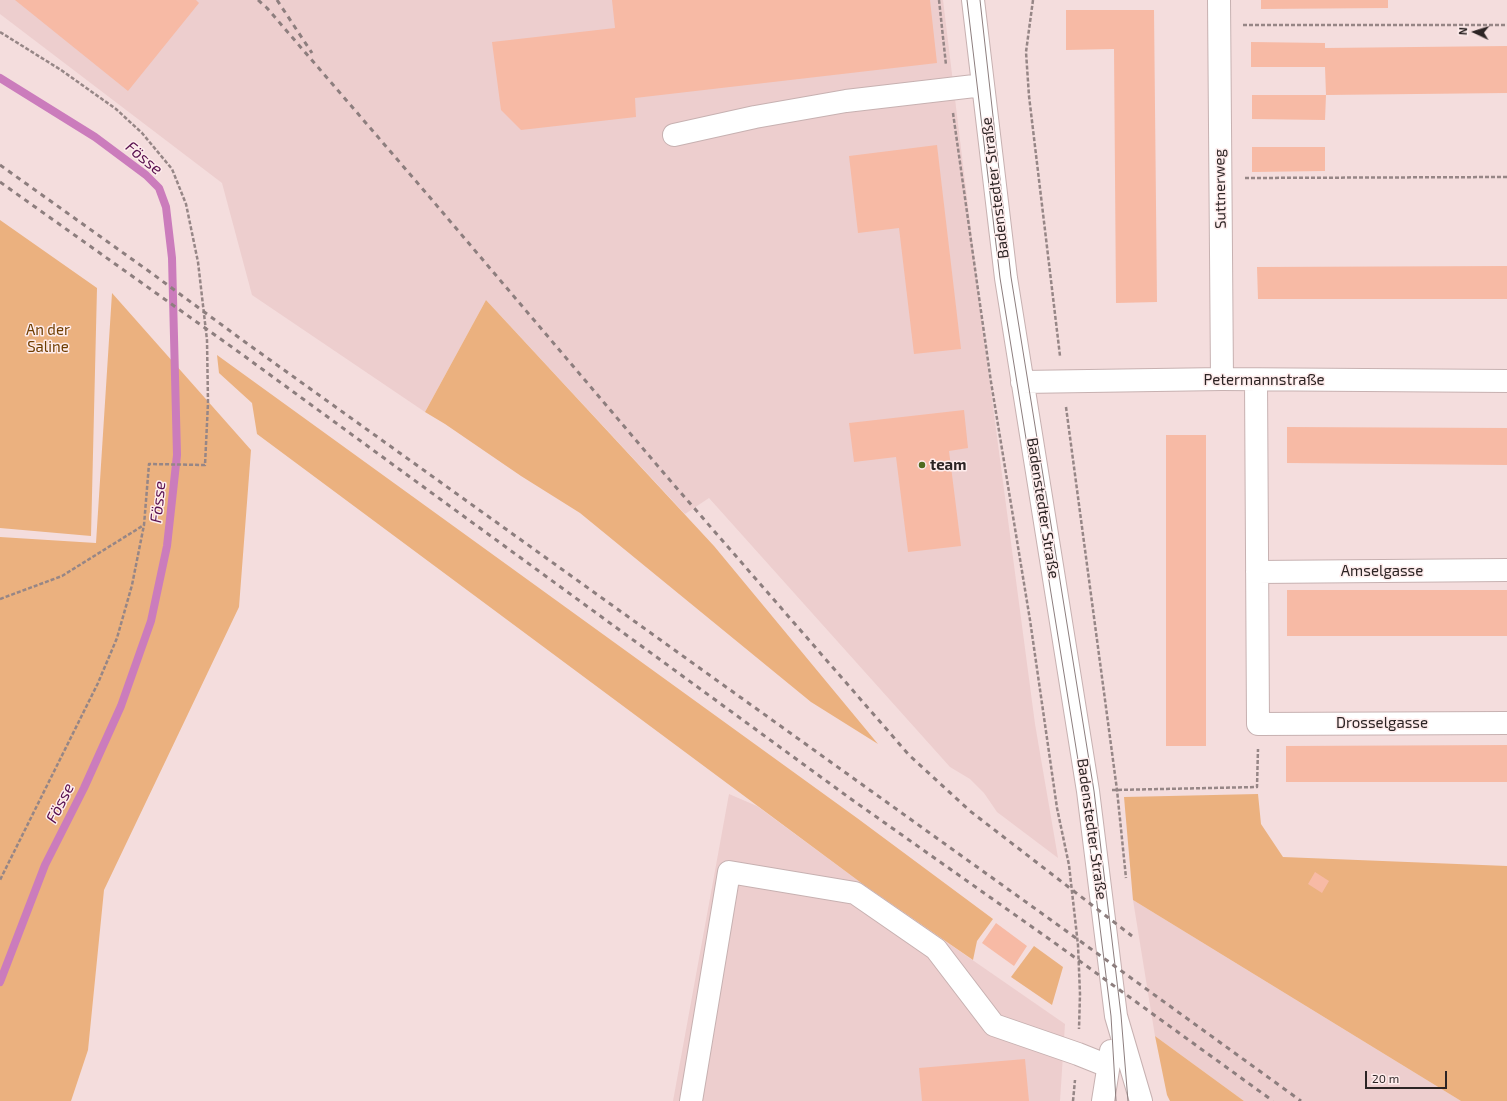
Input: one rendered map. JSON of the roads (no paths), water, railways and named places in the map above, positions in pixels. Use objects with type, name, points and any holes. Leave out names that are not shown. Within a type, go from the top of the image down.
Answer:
[{"type":"street","name":"Badenstedter Straße","points":[[973,0],[1006,278],[1088,791],[1116,1016],[1141,1101]]},
{"type":"street","name":"Suttnerweg","points":[[1218,0],[1222,379]]},
{"type":"street","points":[[674,135],[755,117],[846,101],[983,85]]},
{"type":"street","name":"Petermannstraße","points":[[1022,382],[1222,379],[1507,381]]},
{"type":"street","points":[[1256,380],[1257,572]]},
{"type":"street","name":"Amselgasse","points":[[1257,572],[1507,570]]},
{"type":"street","name":"Drosselgasse","points":[[1257,572],[1258,724],[1507,723]]},
{"type":"street","points":[[691,1101],[729,872],[855,893],[936,949],[994,1025],[1108,1066]]},
{"type":"street","name":"Badenstedter Straße","points":[[1103,1101],[1116,1016]]},
{"type":"waterway","name":"Fösse","points":[[0,78],[95,137],[146,175],[159,188],[166,207],[172,258],[177,455],[167,546],[151,621],[121,706],[84,788],[45,865],[0,982]]},
{"type":"tram line","points":[[967,0],[1000,278],[1083,791],[1111,1016],[1116,1101]]},
{"type":"tram line","points":[[980,0],[1011,277],[1094,791],[1121,1015],[1128,1101]]},
{"type":"railway","points":[[258,0],[267,8],[427,194],[668,478],[909,755],[970,811],[1132,936]]},
{"type":"railway","points":[[277,0],[312,53]]},
{"type":"railway","points":[[0,165],[1301,1101]]},
{"type":"railway","points":[[0,182],[236,350],[851,799],[1052,941],[1273,1101]]},
{"type":"place","name":"team","points":[[922,465]]},
{"type":"park label","name":"An der Saline","points":[[48,338]]}]
